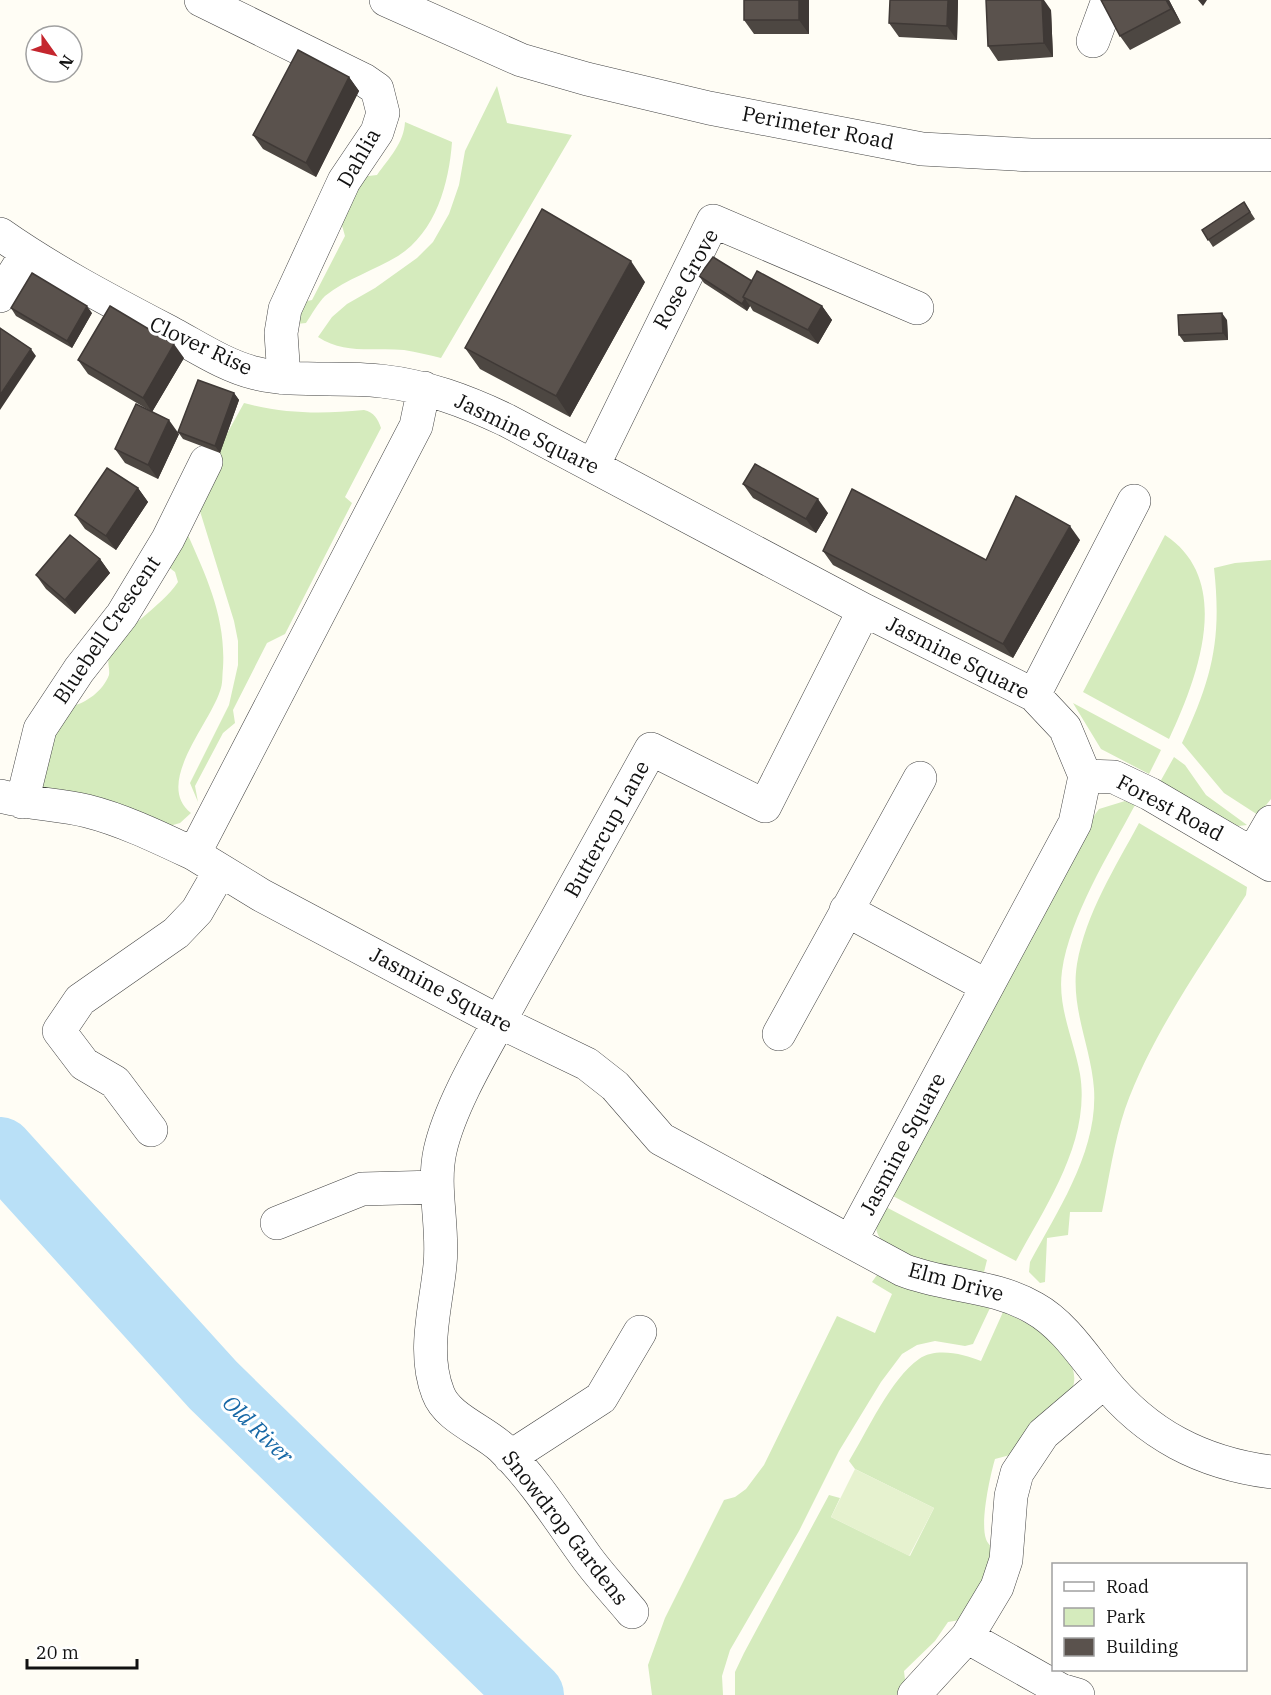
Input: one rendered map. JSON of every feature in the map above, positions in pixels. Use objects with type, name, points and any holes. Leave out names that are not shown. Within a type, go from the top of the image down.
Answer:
[{"type":"street","name":"Dahlia","points":[[201,0],[364,80],[377,89],[382,100],[383,113],[377,132],[344,181],[285,309],[281,333],[284,378]]},
{"type":"street","name":"Perimeter Road","points":[[386,0],[521,60],[587,79],[709,108],[922,148],[1031,155],[1268,155]]},
{"type":"street","points":[[1093,41],[1108,0]]},
{"type":"street","name":"Rose Grove","points":[[592,466],[713,221],[917,308]]},
{"type":"street","name":"Clover Rise","points":[[0,234],[27,253],[121,307],[230,364],[254,373],[284,378],[382,381],[424,388]]},
{"type":"street","points":[[0,296],[27,253]]},
{"type":"street","name":"Jasmine Square","points":[[151,1130],[115,1082],[84,1064],[59,1031],[80,1000],[176,933],[197,911],[207,863],[416,426],[424,388],[455,397],[496,415],[864,610],[1034,695],[1065,728],[1085,776],[1075,823],[851,1240],[662,1139],[615,1086],[587,1064],[500,1022],[207,863]]},
{"type":"street","name":"Bluebell Crescent","points":[[206,462],[168,539],[122,615],[79,670],[40,729],[11,799],[95,813],[207,863]]},
{"type":"street","points":[[1034,695],[1134,501]]},
{"type":"street","name":"Buttercup Lane","points":[[500,1022],[651,749],[765,806],[864,610]]},
{"type":"street","name":"Forest Road","points":[[1085,776],[1114,777],[1123,781],[1262,859],[1271,822]]},
{"type":"street","points":[[779,1034],[920,778]]},
{"type":"street","points":[[846,910],[987,986]]},
{"type":"street","name":"Snowdrop Gardens","points":[[500,1022],[452,1115],[441,1146],[436,1187],[442,1241],[433,1302],[431,1340],[438,1395],[448,1408],[501,1447],[510,1457],[550,1504],[588,1560],[632,1612]]},
{"type":"street","points":[[277,1223],[362,1189],[436,1187]]},
{"type":"street","name":"Elm Drive","points":[[851,1240],[903,1270],[924,1278],[994,1290],[1035,1308],[1054,1322],[1104,1382],[1155,1430],[1201,1456],[1226,1464],[1271,1472]]},
{"type":"street","points":[[510,1457],[601,1398],[640,1332]]},
{"type":"street","points":[[914,1695],[967,1637],[997,1587],[1006,1560],[1011,1496],[1017,1473],[1043,1434],[1104,1382]]},
{"type":"street","points":[[967,1637],[1061,1690],[1078,1695]]},
{"type":"green space","points":[[497,86],[507,123],[572,135],[441,358],[404,350],[349,348],[328,343],[318,337],[332,317],[347,304],[375,288],[417,258],[433,242],[449,214],[459,185],[465,151]]},
{"type":"green space","points":[[405,122],[452,142],[444,190],[431,220],[411,246],[398,256],[333,290],[317,305],[306,323],[296,324],[298,303],[312,300],[345,236],[339,215],[360,177],[377,175],[391,156],[402,137]]},
{"type":"green space","points":[[244,403],[304,412],[364,410],[375,416],[381,428],[345,497],[352,503],[285,634],[267,643],[233,710],[235,723],[223,733],[195,786],[198,802],[190,783],[229,705],[238,665],[238,641],[234,621],[199,508],[219,448]]},
{"type":"green space","points":[[187,533],[214,599],[223,650],[221,688],[188,754],[178,786],[181,801],[191,813],[180,823],[166,827],[41,793],[45,753],[72,706],[88,699],[103,686],[109,675],[108,659],[115,646],[132,627],[162,601],[178,582],[175,572],[167,566]]},
{"type":"green space","points":[[1165,535],[1186,555],[1199,578],[1204,604],[1204,632],[1198,660],[1190,688],[1169,739],[1083,692]]},
{"type":"green space","points":[[1271,560],[1271,799],[1258,815],[1224,793],[1182,743],[1201,698],[1212,658],[1217,617],[1214,568],[1235,563]]},
{"type":"green space","points":[[1073,703],[1161,750],[1149,774],[1101,749]]},
{"type":"green space","points":[[1174,757],[1185,765],[1206,795],[1247,825],[1238,826],[1230,823],[1160,782]]},
{"type":"green space","points":[[1125,801],[1135,805],[1082,907],[1066,950],[1062,971],[1064,1010],[1080,1074],[1082,1099],[1079,1124],[1063,1172],[1016,1261],[891,1195],[1091,820],[1099,809]]},
{"type":"green space","points":[[1139,823],[1247,887],[1246,895],[1164,1026],[1136,1081],[1118,1134],[1102,1212],[1070,1212],[1068,1235],[1047,1238],[1045,1282],[1040,1283],[1029,1272],[1030,1262],[1074,1179],[1090,1135],[1094,1112],[1092,1073],[1076,996],[1077,964],[1081,945],[1094,909]]},
{"type":"green space","points":[[884,1206],[987,1260],[984,1272],[924,1261],[894,1249],[883,1241],[876,1229]]},
{"type":"green space","points":[[877,1275],[903,1288],[990,1308],[973,1344],[965,1346],[935,1341],[917,1345],[902,1354],[881,1382],[839,1451],[799,1531],[730,1650],[722,1676],[723,1695],[652,1695],[648,1665],[665,1618],[724,1500],[735,1497],[746,1489],[764,1465],[837,1316],[875,1333],[892,1294],[872,1282]]},
{"type":"green space","points":[[1003,1312],[1028,1324],[1054,1342],[1071,1364],[1074,1377],[1072,1390],[1010,1455],[995,1459],[988,1487],[984,1522],[987,1542],[994,1551],[966,1619],[948,1622],[935,1641],[904,1671],[906,1688],[902,1695],[735,1695],[735,1672],[829,1495],[840,1498],[831,1517],[910,1556],[934,1508],[855,1469],[849,1461],[889,1392],[909,1368],[919,1359],[933,1353],[958,1354],[981,1361]]},
{"type":"green space","points":[[855,1469],[934,1508],[909,1556],[831,1517]]},
{"type":"building","points":[[744,0],[799,0],[799,20],[744,20]]},
{"type":"building","points":[[890,0],[948,0],[947,26],[889,23]]},
{"type":"building","points":[[986,0],[1042,0],[1044,43],[988,46]]},
{"type":"building","points":[[1101,0],[1166,0],[1171,9],[1120,36]]},
{"type":"building","points":[[298,50],[349,77],[306,163],[253,135]]},
{"type":"building","points":[[1244,202],[1250,212],[1208,240],[1202,230]]},
{"type":"building","points":[[542,209],[631,261],[556,396],[465,348]]},
{"type":"building","points":[[713,257],[752,281],[743,297],[745,299],[742,304],[699,276]]},
{"type":"building","points":[[757,271],[822,306],[808,330],[743,297]]},
{"type":"building","points":[[32,273],[87,306],[67,341],[11,308]]},
{"type":"building","points":[[110,306],[174,344],[143,398],[78,360]]},
{"type":"building","points":[[1222,313],[1223,333],[1179,335],[1178,315]]},
{"type":"building","points":[[0,328],[31,349],[0,395]]},
{"type":"building","points":[[198,380],[234,393],[215,446],[178,432]]},
{"type":"building","points":[[136,404],[169,420],[148,465],[115,449]]},
{"type":"building","points":[[755,464],[818,499],[806,519],[743,484]]},
{"type":"building","points":[[107,468],[138,488],[106,536],[75,515]]},
{"type":"building","points":[[852,489],[986,560],[1016,496],[1070,526],[1003,644],[823,551]]},
{"type":"building","points":[[70,535],[100,559],[65,600],[36,575]]},
{"type":"waterway","name":"Old River","points":[[0,1150],[213,1385],[531,1695]]}]
